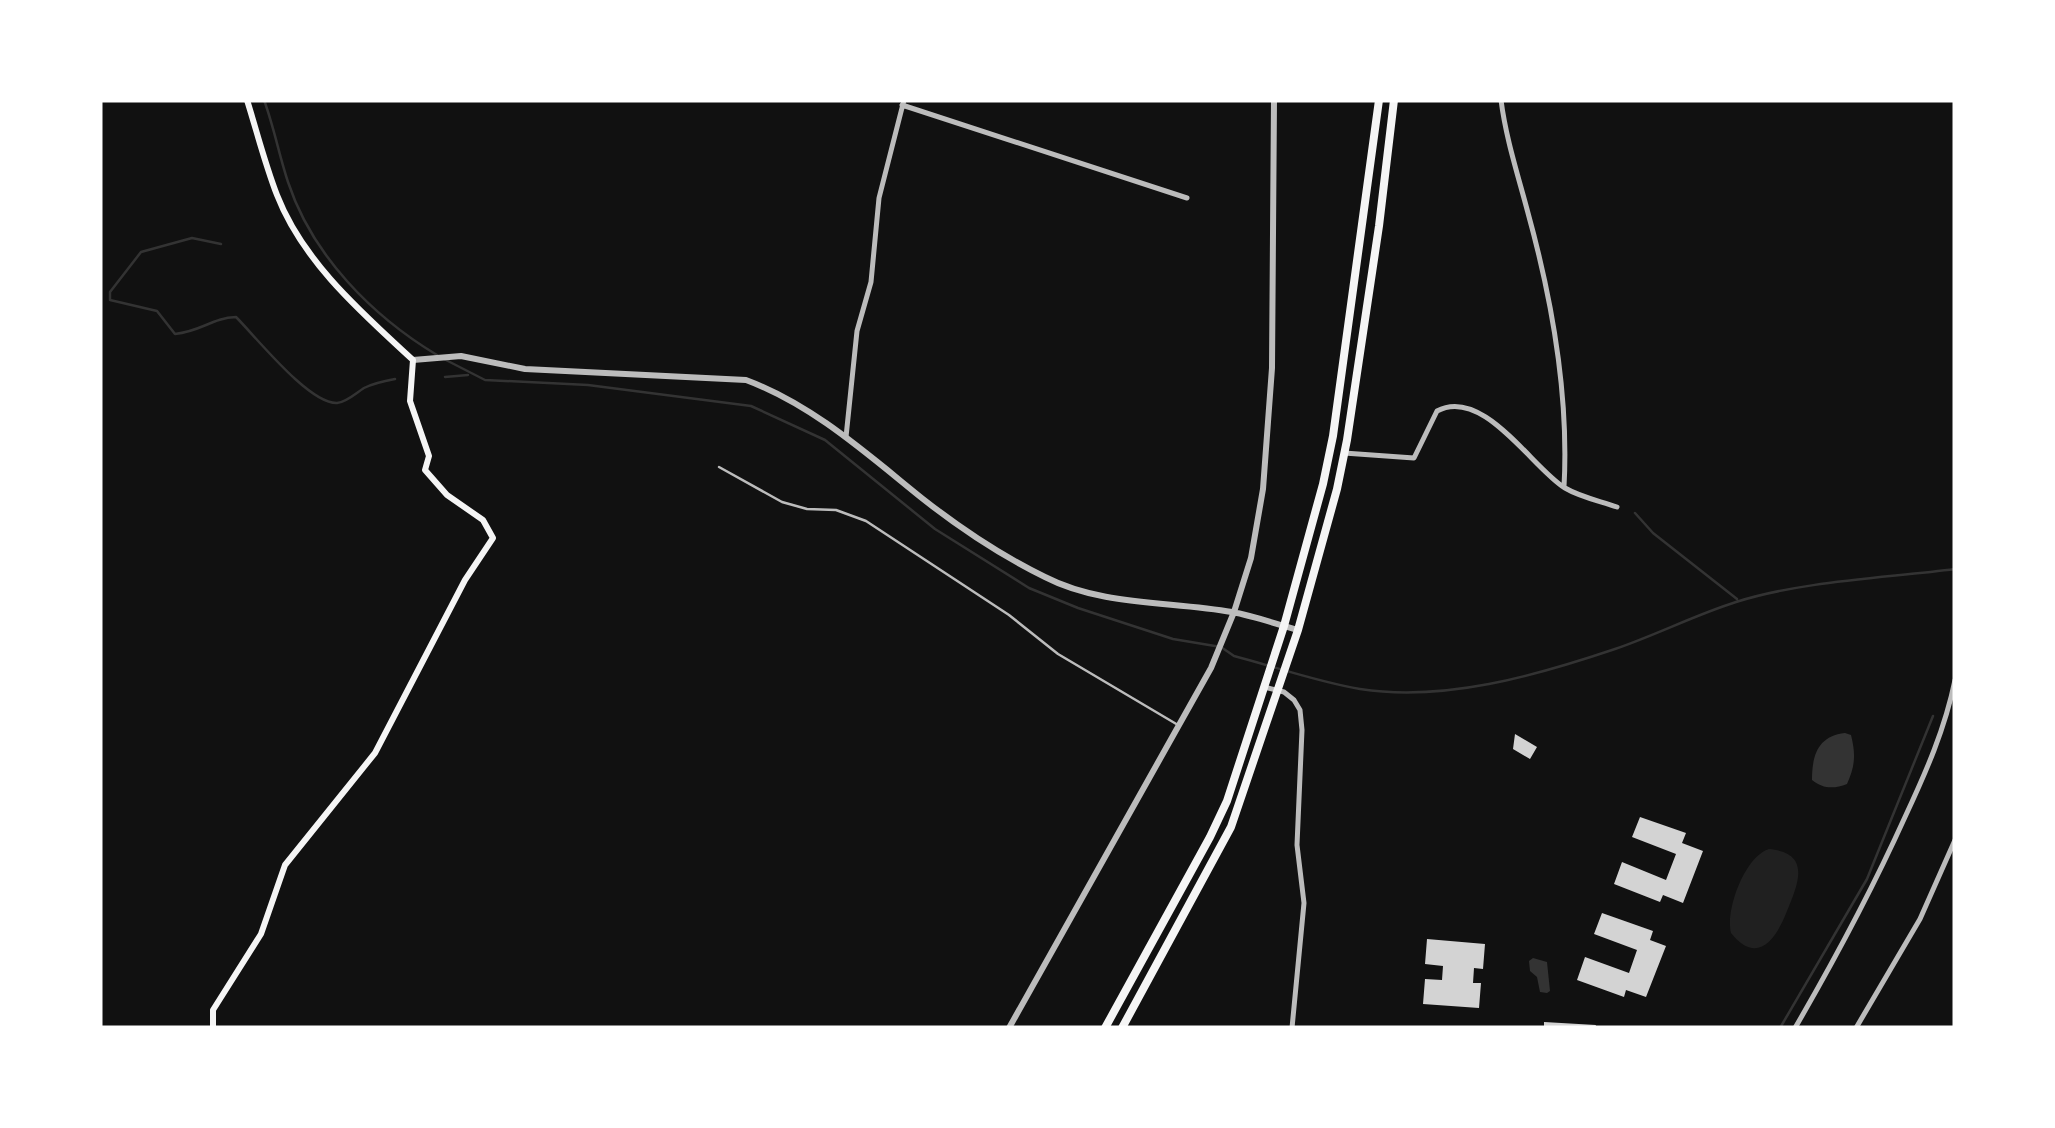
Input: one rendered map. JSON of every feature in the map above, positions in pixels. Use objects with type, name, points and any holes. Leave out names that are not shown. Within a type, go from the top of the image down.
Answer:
[{"type":"main road","points":[[211,1028],[218,1001],[262,934],[285,865],[375,753],[465,580],[493,538],[483,520],[447,495],[426,470],[430,456],[410,401],[413,360],[347,299],[296,233],[278,198],[247,100]]},
{"type":"main road","points":[[1105,1028],[1218,821],[1284,626],[1333,436],[1379,100]]},
{"type":"main road","points":[[1122,1028],[1231,827],[1298,630],[1344,453],[1394,100]]},
{"type":"street","points":[[1009,1028],[1211,668],[1251,558],[1264,488],[1268,438],[1274,100]]},
{"type":"street","points":[[1501,100],[1507,144],[1544,285],[1565,422],[1564,488]]},
{"type":"street","points":[[846,436],[857,330],[871,282],[879,198],[903,102],[1188,198]]},
{"type":"street","points":[[413,360],[461,356],[525,369],[746,380],[775,391],[846,436],[927,502],[1048,579],[1098,595],[1234,612],[1298,630]]},
{"type":"street","points":[[1344,453],[1414,458],[1437,411],[1457,408],[1496,422],[1564,488],[1617,507]]},
{"type":"street","points":[[1795,1028],[1868,898],[1920,787],[1951,716],[1955,680]]},
{"type":"street","points":[[1266,683],[1280,687],[1294,700],[1302,730],[1297,845],[1304,903],[1292,1028]]},
{"type":"street","points":[[1856,1028],[1920,919],[1955,840]]},
{"type":"lane","points":[[719,467],[782,502],[807,509],[836,510],[866,521],[1009,616],[1058,654],[1180,726]]},
{"type":"shaded area","points":[[1851,735],[1854,755],[1847,784],[1829,787],[1816,783],[1812,771],[1818,748],[1828,738]]},
{"type":"shaded area","points":[[1769,849],[1792,857],[1798,871],[1797,881],[1778,930],[1765,944],[1750,948],[1731,933],[1731,911],[1745,873]]},
{"type":"shaded area","points":[[1533,958],[1547,962],[1547,993],[1540,992],[1537,977],[1530,971],[1529,961]]},
{"type":"building","points":[[1515,734],[1537,747],[1530,759],[1513,749]]},
{"type":"building","points":[[1640,817],[1686,833],[1682,843],[1703,851],[1683,903],[1663,895],[1660,902],[1614,884],[1622,862],[1666,880],[1676,854],[1632,837]]},
{"type":"building","points":[[1602,913],[1653,931],[1650,940],[1666,946],[1646,997],[1626,990],[1624,997],[1577,980],[1585,957],[1629,973],[1637,950],[1594,934]]},
{"type":"building","points":[[1427,939],[1485,944],[1483,969],[1474,968],[1473,983],[1481,983],[1479,1008],[1423,1004],[1425,979],[1442,980],[1443,966],[1425,964]]},
{"type":"building","points":[[1544,1022],[1596,1025],[1544,1028]]},
{"type":"waterway","points":[[264,100],[288,182],[312,234],[368,302],[437,355]]},
{"type":"waterway","points":[[221,244],[192,238],[141,252],[110,292],[110,300],[157,311],[175,334],[236,317],[298,382],[325,400],[341,402],[368,386],[395,379]]},
{"type":"waterway","points":[[444,359],[485,380],[588,385],[751,406],[825,440],[935,529],[1029,588],[1173,639],[1221,647],[1234,656],[1360,689],[1424,692],[1489,684],[1585,659],[1762,595],[1955,569]]},
{"type":"waterway","points":[[445,377],[468,375]]},
{"type":"waterway","points":[[1635,513],[1653,533],[1737,599]]},
{"type":"waterway","points":[[1780,1028],[1867,879],[1933,716]]}]
